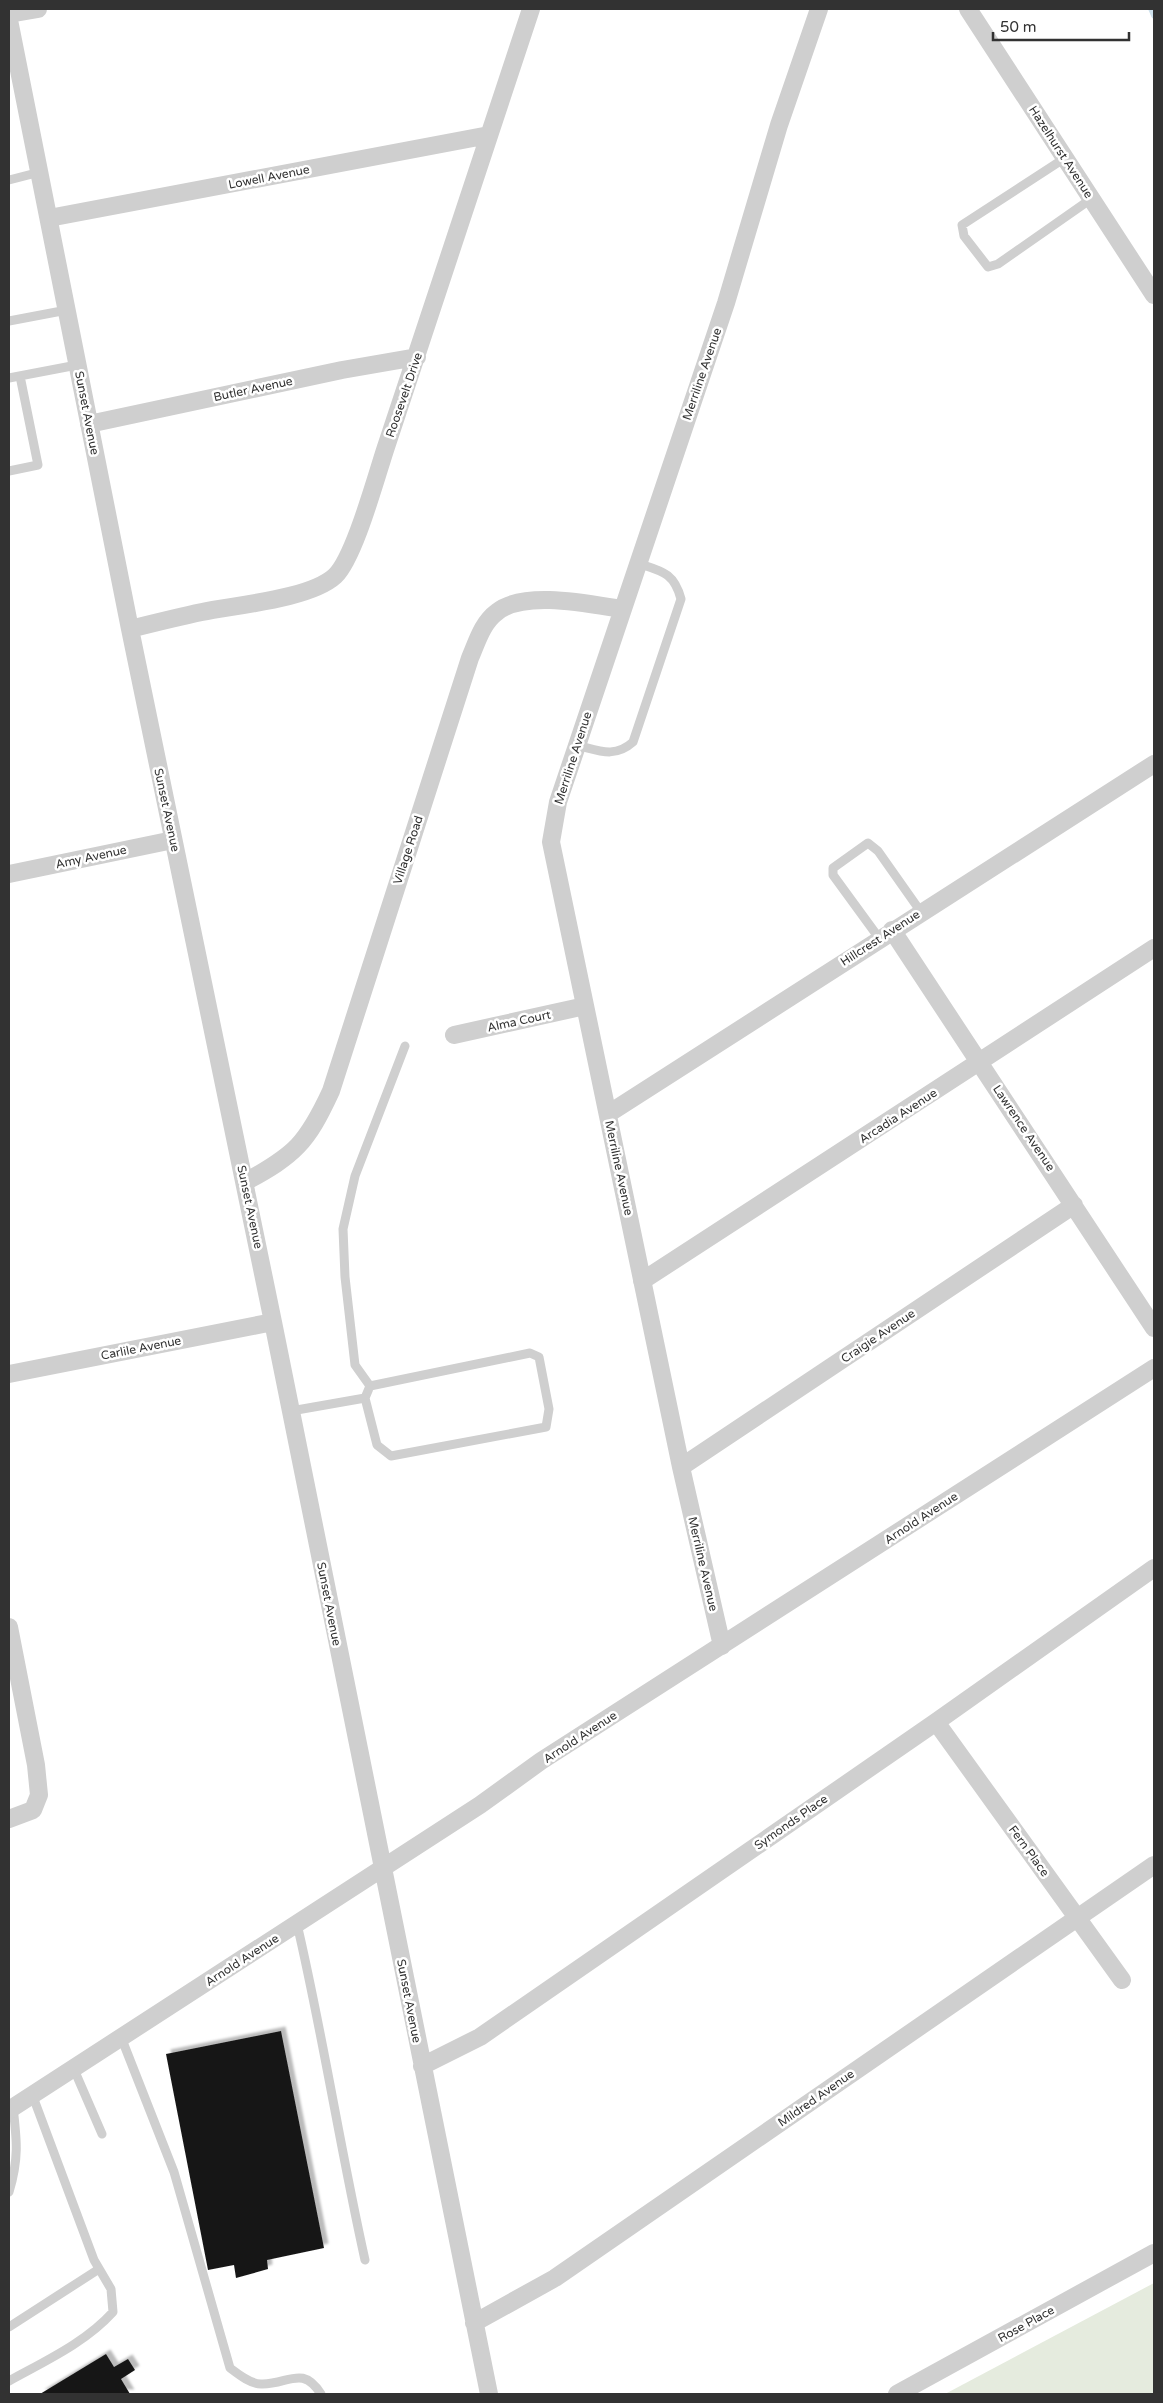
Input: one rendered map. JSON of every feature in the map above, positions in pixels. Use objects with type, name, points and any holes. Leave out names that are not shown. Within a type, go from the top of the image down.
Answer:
[{"type":"street","points":[[9,14],[38,9]]},
{"type":"street","name":"Roosevelt Drive","points":[[130,629],[317,588],[335,576],[345,561],[358,531],[531,9]]},
{"type":"street","name":"Merriline Avenue","points":[[722,1646],[681,1467],[551,842],[558,802],[576,745],[726,303],[780,125],[819,9]]},
{"type":"street","name":"Hazelhurst Avenue","points":[[968,9],[1154,295]]},
{"type":"street","name":"Sunset Avenue","points":[[9,20],[130,629],[245,1182],[489,2394]]},
{"type":"street","name":"Lowell Avenue","points":[[49,218],[489,135]]},
{"type":"street","name":"Butler Avenue","points":[[89,424],[342,370],[416,357]]},
{"type":"street","name":"Village Road","points":[[245,1182],[275,1166],[303,1142],[316,1124],[331,1091],[467,667],[485,624],[497,612],[508,606],[534,600],[585,603],[621,609]]},
{"type":"street","name":"Hillcrest Avenue","points":[[608,1114],[886,934],[1154,764]]},
{"type":"street","name":"Amy Avenue","points":[[9,874],[174,840]]},
{"type":"street","name":"Lawrence Avenue","points":[[886,934],[980,1063],[1154,1328]]},
{"type":"street","name":"Arcadia Avenue","points":[[642,1281],[980,1063],[1154,948]]},
{"type":"street","name":"Alma Court","points":[[454,1035],[584,1006]]},
{"type":"street","name":"Craigie Avenue","points":[[681,1467],[1074,1205]]},
{"type":"street","name":"Carlile Avenue","points":[[9,1372],[273,1322]]},
{"type":"street","name":"Arnold Avenue","points":[[11,2109],[73,2067],[480,1805],[541,1761],[1154,1368]]},
{"type":"street","name":"Symonds Place","points":[[422,2066],[480,2036],[936,1722],[1154,1568]]},
{"type":"street","points":[[9,1627],[36,1765],[39,1796],[33,1810],[9,1818]]},
{"type":"street","name":"Fern Place","points":[[936,1722],[1122,1980]]},
{"type":"street","name":"Mildred Avenue","points":[[474,2324],[555,2278],[1154,1865]]},
{"type":"street","name":"Rose Place","points":[[897,2394],[1154,2253]]},
{"type":"lane","points":[[1065,158],[962,225],[964,236],[988,267],[998,264],[1092,198]]},
{"type":"lane","points":[[9,180],[40,172]]},
{"type":"lane","points":[[9,321],[67,310]]},
{"type":"lane","points":[[9,378],[77,365]]},
{"type":"lane","points":[[9,471],[38,465],[20,376]]},
{"type":"lane","points":[[576,745],[611,752],[624,751],[633,742],[681,599],[678,585],[667,573],[637,563]]},
{"type":"lane","points":[[886,934],[833,875],[833,868],[868,843],[878,851],[921,912]]},
{"type":"lane","points":[[370,1386],[355,1365],[345,1277],[343,1229],[355,1176],[405,1046]]},
{"type":"lane","points":[[530,1354],[539,1357],[549,1409],[546,1427],[391,1456],[377,1445],[365,1398],[370,1386],[530,1354]]},
{"type":"lane","points":[[291,1411],[365,1398]]},
{"type":"lane","points":[[297,1924],[313,1992],[347,2177],[365,2260]]},
{"type":"lane","points":[[122,2037],[174,2172],[230,2368],[242,2377],[260,2384],[300,2376],[312,2381],[321,2394]]},
{"type":"lane","points":[[73,2067],[102,2134]]},
{"type":"lane","points":[[9,2381],[60,2353],[98,2329],[113,2312],[111,2289],[99,2269],[32,2094]]},
{"type":"lane","points":[[9,2192],[17,2167],[17,2140],[11,2109]]},
{"type":"lane","points":[[9,2327],[99,2269]]},
{"type":"shaded area","points":[[1154,2283],[1154,2394],[945,2394]]},
{"type":"building","points":[[281,2031],[324,2248],[267,2260],[268,2269],[236,2278],[234,2265],[208,2270],[166,2054]]},
{"type":"building","points":[[106,2354],[114,2367],[128,2359],[135,2370],[121,2379],[130,2394],[40,2394]]},
{"type":"waterway","points":[[1151,9],[1154,16]]}]
